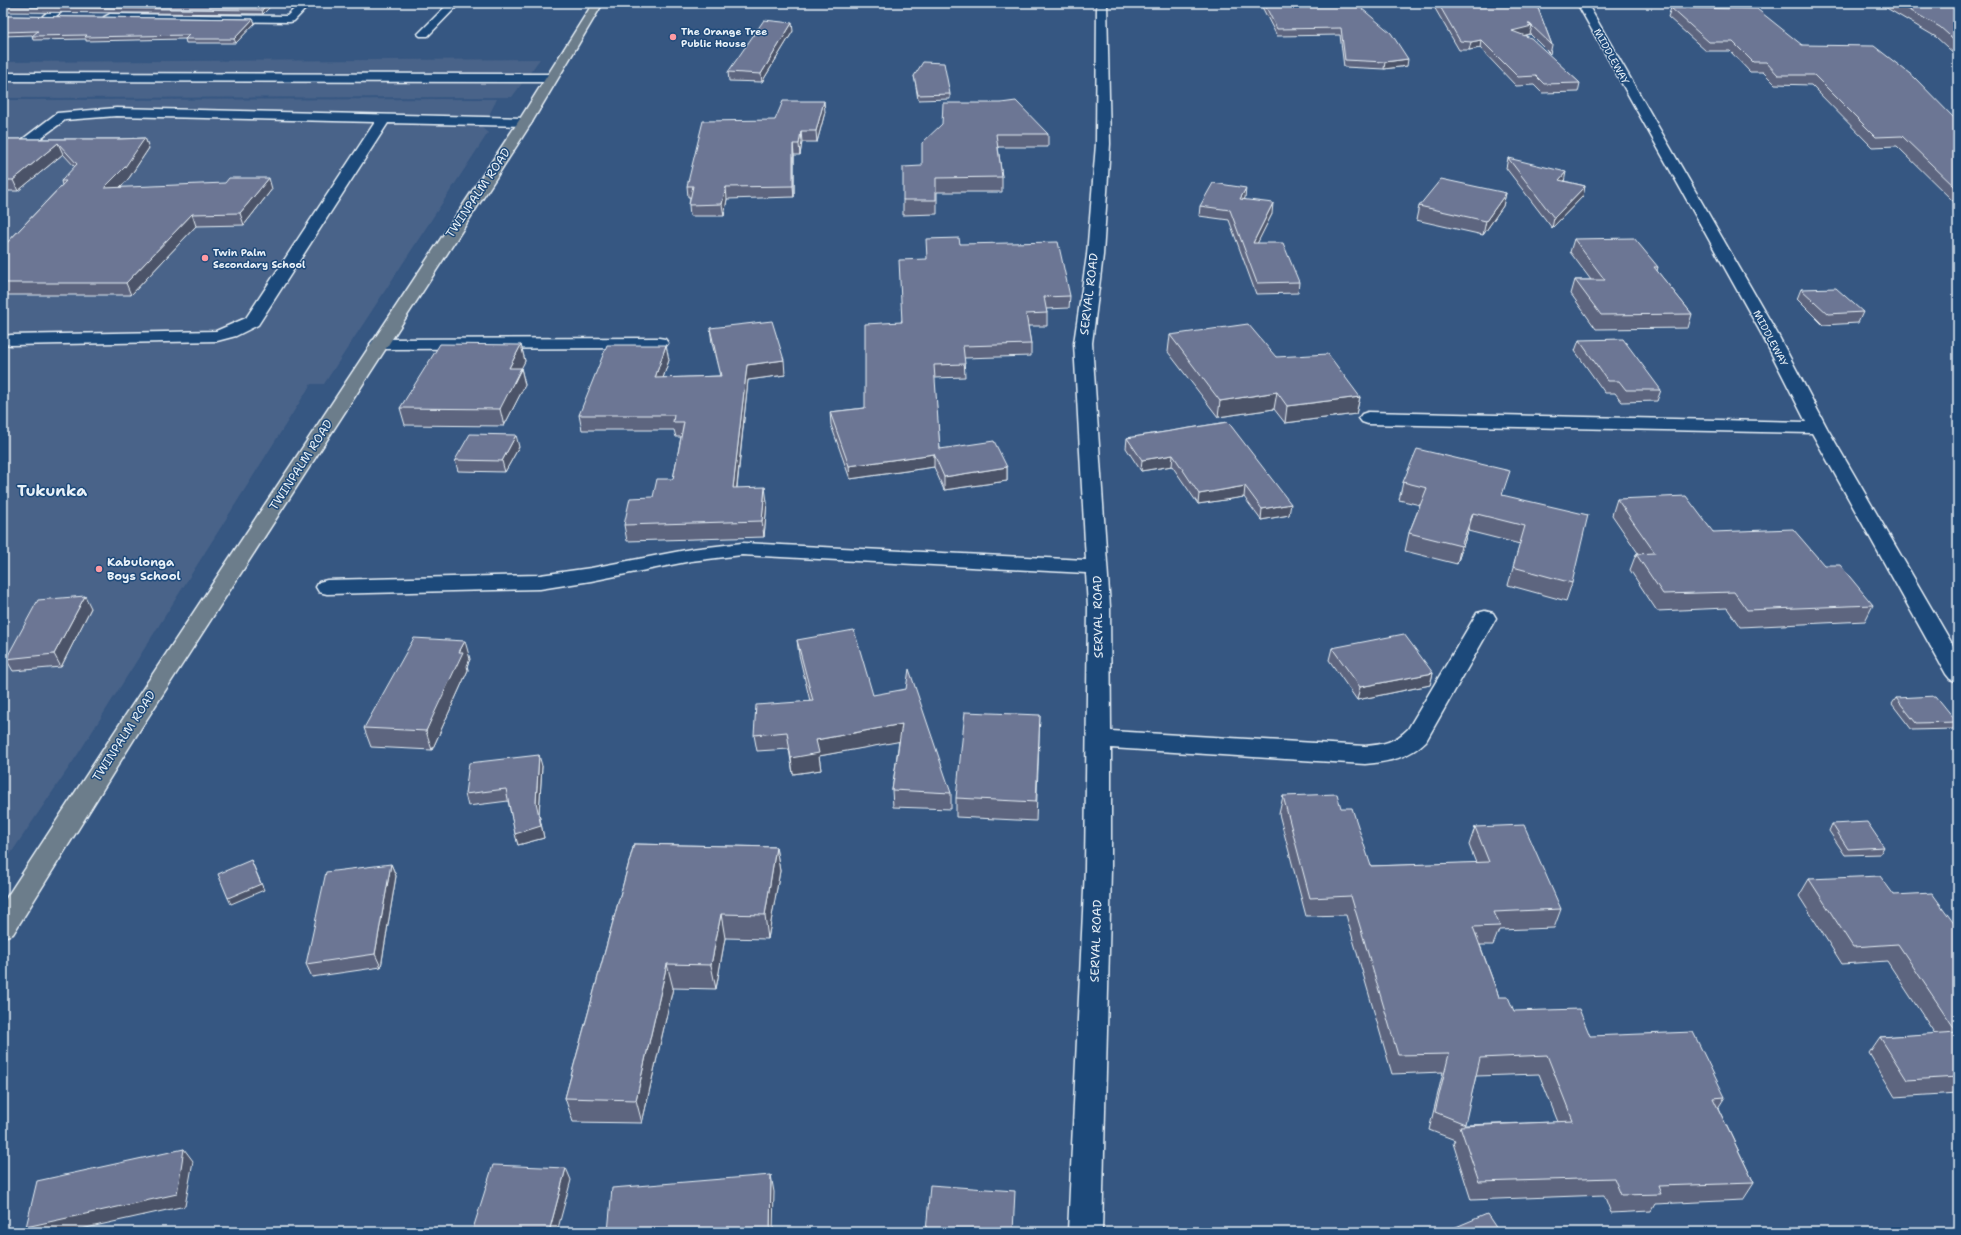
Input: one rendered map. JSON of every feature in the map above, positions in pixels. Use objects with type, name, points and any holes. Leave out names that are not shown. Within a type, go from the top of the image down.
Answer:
[{"type":"main road","name":"TWINPALM ROAD","points":[[3,926],[132,722],[525,122],[598,3]]},
{"type":"street","points":[[48,17],[68,3]]},
{"type":"street","points":[[95,17],[290,19],[306,3]]},
{"type":"street","points":[[424,34],[455,3]]},
{"type":"street","name":"SERVAL ROAD","points":[[1085,1232],[1098,877],[1099,607],[1083,343],[1095,255],[1103,144],[1101,39],[1102,3]]},
{"type":"street","name":"MIDDLEWAY","points":[[1582,3],[1769,333],[1818,428],[1958,674]]},
{"type":"street","points":[[33,17],[64,17]]},
{"type":"street","points":[[3,77],[551,78]]},
{"type":"street","points":[[22,145],[62,116],[116,112],[525,122]]},
{"type":"street","points":[[11,340],[217,336],[230,332],[252,321],[384,119]]},
{"type":"street","points":[[379,344],[659,343]]},
{"type":"street","points":[[1368,418],[1818,428]]},
{"type":"street","points":[[327,587],[546,582],[573,579],[708,551],[742,548],[1097,567]]},
{"type":"street","points":[[1098,739],[1365,755],[1397,750],[1408,745],[1417,735],[1485,618]]},
{"type":"shaded area","points":[[540,59],[512,97],[3,98],[3,62]]},
{"type":"shaded area","name":"Twin Palm Secondary School","points":[[497,99],[488,117],[480,126],[488,133],[324,384],[311,384],[78,754],[3,865],[3,100]]},
{"type":"building","points":[[3,3],[268,3],[262,10],[3,7]]},
{"type":"building","points":[[1264,3],[1355,3],[1391,33],[1408,59],[1385,62],[1345,60],[1341,28],[1277,29]]},
{"type":"building","points":[[1438,3],[1536,3],[1552,45],[1530,24],[1528,24],[1532,26],[1512,31],[1531,38],[1580,83],[1544,84],[1536,76],[1518,77],[1481,40],[1471,42],[1460,41]]},
{"type":"building","points":[[1897,3],[1958,3],[1958,43],[1940,27]]},
{"type":"building","points":[[1671,8],[1757,9],[1802,45],[1874,46],[1914,77],[1958,122],[1958,190],[1902,136],[1876,137],[1814,75],[1778,75],[1766,62],[1753,62],[1733,42],[1709,42]]},
{"type":"building","points":[[3,16],[253,19],[234,39],[185,39],[189,35],[85,37],[87,35],[32,36],[38,31],[3,32]]},
{"type":"building","points":[[764,20],[792,23],[761,74],[728,72]]},
{"type":"building","points":[[923,62],[944,63],[950,94],[918,95],[914,76]]},
{"type":"building","points":[[783,101],[824,101],[816,131],[801,131],[799,144],[793,144],[793,186],[726,187],[722,204],[689,205],[693,186],[687,186],[703,121],[775,120]]},
{"type":"building","points":[[1016,101],[1048,134],[996,134],[1002,177],[936,178],[936,200],[903,200],[903,167],[922,166],[922,143],[942,124],[943,103],[1001,103]]},
{"type":"building","points":[[145,138],[125,167],[104,188],[225,183],[229,178],[269,178],[240,213],[192,214],[126,283],[3,283],[3,246],[66,181],[61,181],[77,164],[58,143],[13,180],[3,180],[3,139]]},
{"type":"building","points":[[1508,158],[1566,172],[1559,180],[1585,186],[1554,218]]},
{"type":"building","points":[[1441,179],[1506,193],[1486,221],[1419,206]]},
{"type":"building","points":[[1213,183],[1246,188],[1240,199],[1273,203],[1253,243],[1283,243],[1299,282],[1257,283],[1230,210],[1200,206]]},
{"type":"building","points":[[959,238],[960,244],[1058,242],[1070,296],[1044,297],[1047,313],[1026,314],[1031,344],[963,346],[965,364],[934,365],[940,449],[994,441],[1007,467],[944,477],[934,454],[849,466],[830,412],[865,408],[865,324],[902,322],[899,260],[927,259],[926,239]]},
{"type":"building","points":[[1634,238],[1658,267],[1654,267],[1692,314],[1601,315],[1575,280],[1605,280],[1574,239]]},
{"type":"building","points":[[1836,288],[1863,312],[1828,314],[1801,289]]},
{"type":"building","points":[[772,321],[784,360],[747,365],[733,488],[765,487],[762,521],[624,525],[630,498],[653,497],[657,479],[673,479],[684,422],[673,422],[674,415],[579,415],[607,345],[666,345],[655,378],[721,376],[710,328]]},
{"type":"building","points":[[1248,324],[1276,357],[1328,354],[1360,397],[1287,406],[1277,392],[1220,401],[1170,335]]},
{"type":"building","points":[[1623,339],[1661,390],[1626,390],[1619,381],[1608,381],[1579,340]]},
{"type":"building","points":[[440,344],[521,345],[509,368],[521,368],[500,409],[400,408]]},
{"type":"building","points":[[1228,422],[1291,504],[1262,509],[1245,486],[1199,494],[1173,455],[1142,460],[1127,438]]},
{"type":"building","points":[[470,434],[516,435],[502,461],[455,460]]},
{"type":"building","points":[[1417,449],[1510,471],[1502,495],[1588,515],[1572,583],[1513,567],[1525,526],[1473,513],[1461,546],[1409,533],[1427,488],[1403,482]]},
{"type":"building","points":[[1686,496],[1713,532],[1793,529],[1824,565],[1840,565],[1873,605],[1747,610],[1734,592],[1663,594],[1636,554],[1655,553],[1617,499]]},
{"type":"building","points":[[85,596],[54,654],[6,659],[38,600]]},
{"type":"building","points":[[854,630],[873,695],[906,689],[909,669],[951,793],[892,790],[902,724],[816,740],[819,753],[791,758],[787,732],[754,735],[756,705],[813,701],[797,640]]},
{"type":"building","points":[[1404,634],[1433,673],[1360,687],[1332,648]]},
{"type":"building","points":[[414,638],[465,641],[459,652],[463,652],[426,731],[364,728]]},
{"type":"building","points":[[1936,696],[1957,722],[1916,723],[1896,698]]},
{"type":"building","points":[[965,712],[1040,715],[1036,802],[956,798]]},
{"type":"building","points":[[539,755],[536,802],[541,826],[515,834],[506,789],[465,794],[469,763]]},
{"type":"building","points":[[1337,794],[1341,808],[1352,808],[1371,866],[1489,862],[1475,827],[1524,825],[1561,909],[1494,912],[1500,926],[1473,927],[1499,997],[1508,997],[1514,1011],[1579,1009],[1590,1036],[1693,1032],[1725,1097],[1713,1098],[1754,1183],[1658,1186],[1661,1194],[1621,1195],[1614,1178],[1479,1182],[1460,1126],[1573,1121],[1547,1055],[1480,1058],[1465,1124],[1435,1112],[1449,1054],[1398,1055],[1351,896],[1310,898],[1283,796]]},
{"type":"building","points":[[1867,822],[1884,847],[1848,849],[1832,824]]},
{"type":"building","points":[[634,844],[776,847],[765,915],[721,914],[711,965],[667,964],[636,1100],[565,1098]]},
{"type":"building","points":[[251,860],[261,884],[228,898],[218,874]]},
{"type":"building","points":[[391,864],[375,954],[306,964],[326,872]]},
{"type":"building","points":[[1880,876],[1894,895],[1932,893],[1958,929],[1958,1077],[1907,1080],[1880,1037],[1957,1032],[1898,944],[1853,947],[1809,879]]},
{"type":"building","points":[[184,1149],[177,1194],[26,1227],[37,1181]]},
{"type":"building","points":[[493,1165],[566,1168],[549,1232],[472,1232]]},
{"type":"building","points":[[771,1175],[770,1232],[608,1232],[612,1188]]},
{"type":"building","points":[[930,1185],[1015,1191],[1013,1232],[926,1232]]},
{"type":"building","points":[[1487,1214],[1499,1232],[1444,1232]]},
{"type":"place","name":"The Orange Tree Public House","points":[[673,37]]},
{"type":"place","name":"Twin Palm Secondary School","points":[[205,258]]},
{"type":"place","name":"Kabulonga Boys School","points":[[99,569]]},
{"type":"district","name":"Tukunka","points":[[52,490]]}]
